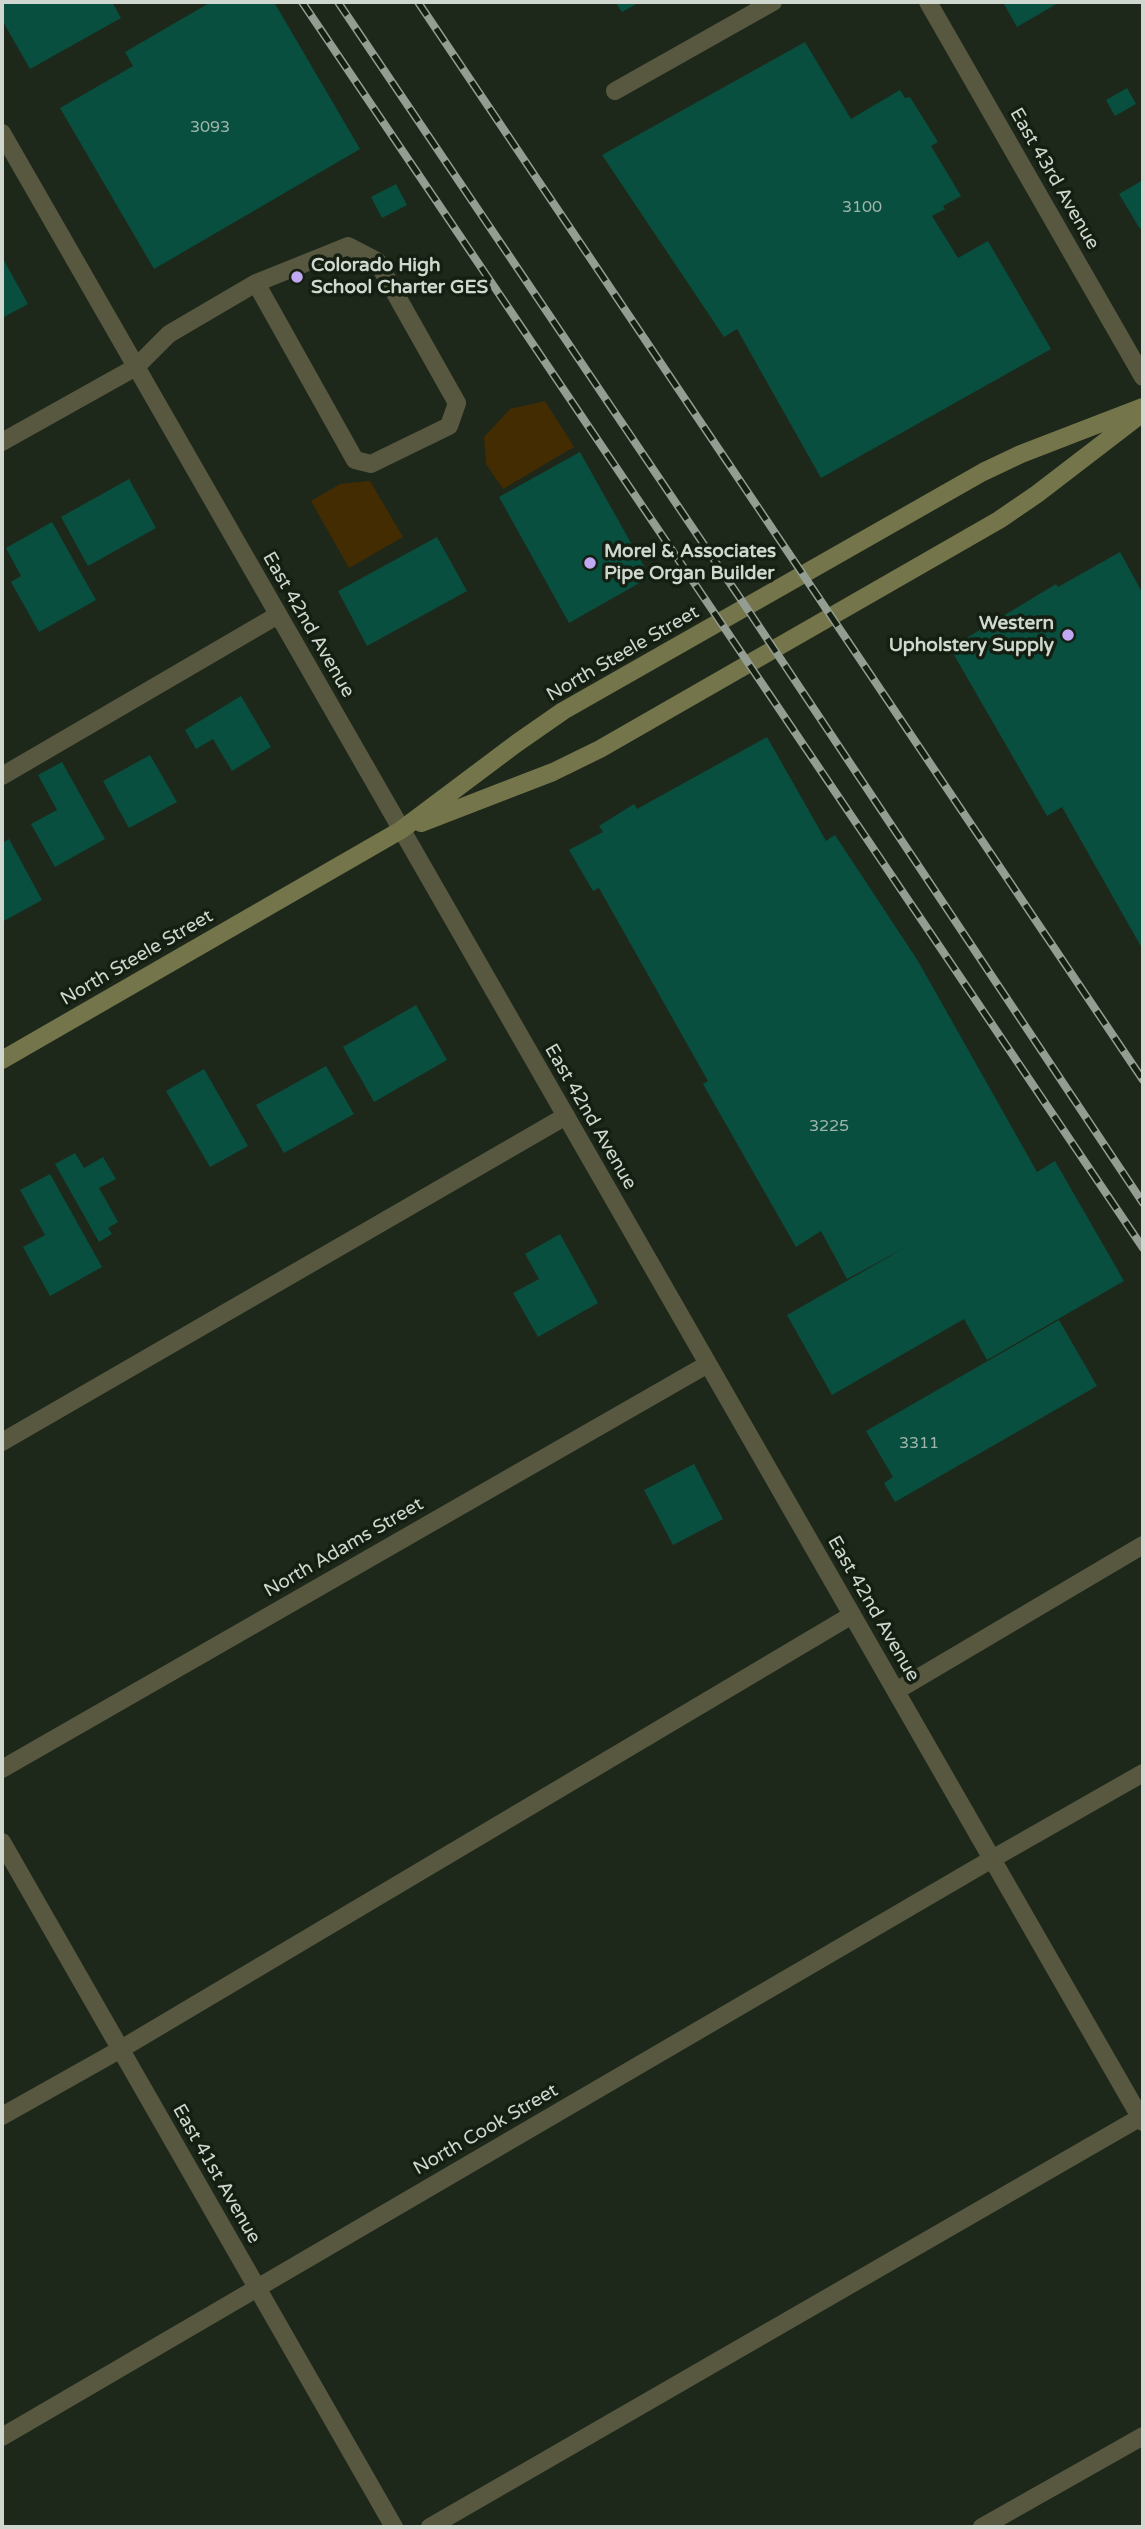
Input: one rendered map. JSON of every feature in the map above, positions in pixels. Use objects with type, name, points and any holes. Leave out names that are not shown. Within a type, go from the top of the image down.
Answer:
[{"type":"street","points":[[615,91],[773,2]]},
{"type":"street","name":"East 43rd Avenue","points":[[928,2],[1143,377]]},
{"type":"street","name":"East 42nd Avenue","points":[[2,133],[1142,2120]]},
{"type":"street","points":[[2,443],[136,367],[169,334],[256,283],[348,246],[377,261],[457,403],[449,426],[371,464],[355,460],[256,283]]},
{"type":"street","name":"North Steele Street","points":[[2,1060],[401,830],[563,711],[971,479],[1021,454],[1143,407]]},
{"type":"street","name":"North Steele Street","points":[[401,830],[553,772],[611,743],[999,520],[1143,413]]},
{"type":"street","points":[[2,776],[278,615]]},
{"type":"street","points":[[2,1442],[566,1116]]},
{"type":"street","name":"North Adams Street","points":[[2,1769],[708,1364]]},
{"type":"street","points":[[896,1691],[1143,1545]]},
{"type":"street","points":[[2,2116],[121,2049],[852,1615]]},
{"type":"street","name":"North Cook Street","points":[[2,2437],[1143,1773]]},
{"type":"street","name":"East 41st Avenue","points":[[2,1842],[394,2527]]},
{"type":"street","points":[[430,2527],[1142,2120]]},
{"type":"street","points":[[982,2527],[1143,2436]]},
{"type":"shaded area","points":[[545,401],[574,447],[503,489],[486,464],[484,437],[510,409]]},
{"type":"shaded area","points":[[370,481],[403,537],[349,568],[311,501],[340,484]]},
{"type":"building","points":[[2,2],[112,2],[121,18],[30,69],[2,20]]},
{"type":"building","points":[[211,2],[274,2],[360,149],[154,269],[60,108],[133,66],[125,52]]},
{"type":"building","points":[[615,2],[640,2],[622,12]]},
{"type":"building","points":[[1060,2],[1017,27],[1004,4]]},
{"type":"building","points":[[805,42],[851,119],[900,90],[905,98],[910,97],[938,142],[931,146],[961,196],[932,216],[958,258],[988,241],[1051,349],[821,478],[737,329],[724,337],[602,155]]},
{"type":"building","points":[[1127,88],[1136,104],[1115,116],[1106,100]]},
{"type":"building","points":[[1143,180],[1143,227],[1140,229],[1119,194]]},
{"type":"building","points":[[396,184],[407,205],[382,218],[371,197]]},
{"type":"building","points":[[2,257],[28,304],[2,318]]},
{"type":"building","points":[[580,452],[650,577],[569,623],[499,497]]},
{"type":"building","points":[[129,479],[156,528],[88,566],[61,517]]},
{"type":"building","points":[[52,522],[96,600],[39,632],[11,582],[21,576],[6,548]]},
{"type":"building","points":[[437,537],[467,591],[367,646],[338,591]]},
{"type":"building","points":[[1120,552],[1143,594],[1143,950],[1062,807],[1047,816],[950,648],[1056,584],[1058,587]]},
{"type":"building","points":[[241,696],[271,747],[232,771],[213,739],[196,749],[185,730]]},
{"type":"building","points":[[767,737],[826,841],[835,835],[918,961],[1037,1172],[1055,1161],[1124,1281],[987,1360],[964,1319],[832,1395],[787,1315],[908,1246],[847,1279],[821,1231],[796,1247],[703,1084],[708,1081],[599,888],[593,891],[569,850],[603,832],[599,826],[634,804],[637,809]]},
{"type":"building","points":[[150,755],[177,802],[129,828],[103,781]]},
{"type":"building","points":[[62,762],[105,839],[55,867],[31,824],[57,810],[38,775]]},
{"type":"building","points":[[9,839],[42,900],[2,922],[2,843]]},
{"type":"building","points":[[416,1005],[447,1060],[374,1102],[343,1047]]},
{"type":"building","points":[[326,1066],[354,1114],[284,1153],[256,1105]]},
{"type":"building","points":[[204,1069],[248,1146],[210,1167],[166,1091]]},
{"type":"building","points":[[75,1153],[84,1168],[103,1157],[116,1179],[99,1188],[118,1222],[108,1228],[112,1234],[99,1242],[55,1164]]},
{"type":"building","points":[[50,1174],[102,1267],[50,1296],[23,1247],[45,1235],[20,1190]]},
{"type":"building","points":[[560,1234],[598,1303],[538,1337],[513,1293],[539,1279],[525,1254]]},
{"type":"building","points":[[1059,1320],[1097,1386],[895,1502],[884,1483],[893,1477],[866,1431]]},
{"type":"building","points":[[694,1464],[723,1519],[673,1545],[644,1490]]},
{"type":"railway","points":[[302,2],[1143,1248]]},
{"type":"railway","points":[[338,2],[1143,1203]]},
{"type":"railway","points":[[418,2],[1143,1080]]},
{"type":"place","name":"Colorado High School Charter GES","points":[[297,277]]},
{"type":"place","name":"Morel & Associates Pipe Organ Builder","points":[[590,563]]},
{"type":"place","name":"Western Upholstery Supply","points":[[1068,635]]}]
